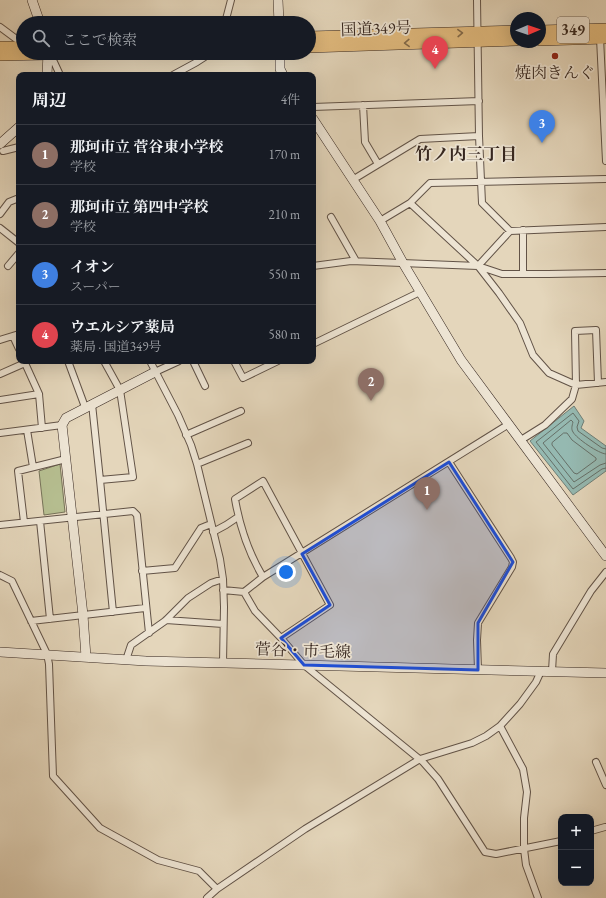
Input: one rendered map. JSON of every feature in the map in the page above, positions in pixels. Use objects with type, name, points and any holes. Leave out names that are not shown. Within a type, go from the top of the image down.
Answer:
[{"type":"highway","name":"349","points":[[546,31],[604,35]]},
{"type":"highway","name":"国道349号","points":[[316,47],[477,37],[510,32]]},
{"type":"highway","name":"349","points":[[546,40],[604,35]]},
{"type":"highway","name":"国道349号","points":[[316,37],[477,37],[510,40]]},
{"type":"highway","points":[[0,47],[16,46]]},
{"type":"highway","points":[[0,55],[16,55]]},
{"type":"street","points":[[32,0],[38,16]]},
{"type":"street","points":[[227,16],[231,0]]},
{"type":"street","points":[[278,0],[279,16]]},
{"type":"street","points":[[477,0],[480,182],[482,203],[510,231]]},
{"type":"street","points":[[0,27],[16,40]]},
{"type":"street","points":[[604,35],[606,161]]},
{"type":"street","points":[[47,72],[48,60]]},
{"type":"street","points":[[52,60],[59,72]]},
{"type":"street","points":[[179,72],[200,60]]},
{"type":"street","points":[[280,60],[282,72]]},
{"type":"street","points":[[316,107],[479,101]]},
{"type":"street","points":[[363,105],[365,142],[378,164]]},
{"type":"street","points":[[316,122],[380,221],[403,263],[461,360],[606,556]]},
{"type":"street","points":[[2,148],[16,131]]},
{"type":"street","points":[[354,179],[420,139],[479,136]]},
{"type":"street","points":[[2,148],[16,146]]},
{"type":"street","points":[[380,221],[410,203],[430,183],[606,179]]},
{"type":"street","points":[[0,214],[9,202],[16,199]]},
{"type":"street","points":[[410,203],[478,266],[500,293],[520,323],[533,355],[549,373],[576,385],[606,382]]},
{"type":"street","points":[[331,218],[356,261]]},
{"type":"street","points":[[478,266],[510,231],[606,227]]},
{"type":"street","points":[[0,228],[16,241]]},
{"type":"street","points":[[523,230],[523,274]]},
{"type":"street","points":[[8,266],[16,257]]},
{"type":"street","points":[[316,266],[356,261],[478,266],[502,274],[606,273]]},
{"type":"street","points":[[316,343],[420,292]]},
{"type":"street","points":[[521,440],[545,425],[572,399],[576,385],[575,331],[596,330],[598,383]]},
{"type":"street","points":[[0,340],[16,335]]},
{"type":"street","points":[[0,374],[20,364]]},
{"type":"street","points":[[25,364],[38,394],[42,428]]},
{"type":"street","points":[[69,364],[89,406],[100,480],[113,612]]},
{"type":"street","points":[[100,480],[133,476],[120,390],[106,364]]},
{"type":"street","points":[[151,364],[178,415],[197,464],[210,524],[220,559],[223,590],[223,663]]},
{"type":"street","points":[[86,657],[83,615],[62,425],[66,418],[172,364]]},
{"type":"street","points":[[194,364],[205,386]]},
{"type":"street","points":[[236,364],[243,378],[266,364]]},
{"type":"street","points":[[0,398],[38,394]]},
{"type":"street","points":[[186,435],[241,411]]},
{"type":"street","points":[[223,590],[244,592],[263,577],[509,424]]},
{"type":"street","points":[[0,433],[62,425]]},
{"type":"street","points":[[27,430],[33,467]]},
{"type":"street","points":[[197,464],[248,443]]},
{"type":"street","points":[[24,522],[18,471],[66,459]]},
{"type":"street","points":[[449,462],[513,562],[512,567],[478,623],[478,670]]},
{"type":"street","points":[[263,577],[250,555],[238,517],[235,499],[263,482],[330,605],[281,638]]},
{"type":"street","points":[[0,525],[133,511],[136,515],[145,608],[149,633]]},
{"type":"street","points":[[213,532],[238,517]]},
{"type":"street","points":[[40,521],[50,619]]},
{"type":"street","points":[[142,571],[175,568],[201,528],[210,524]]},
{"type":"street","points":[[552,671],[553,654],[591,591],[606,572]]},
{"type":"street","points":[[0,575],[12,580],[47,654],[49,664],[53,776],[100,828],[158,860],[199,871],[217,889]]},
{"type":"street","points":[[126,660],[131,645],[166,620],[188,598],[211,583],[222,579]]},
{"type":"street","points":[[244,592],[255,611],[304,665],[420,759],[438,779],[485,852],[496,854],[558,841]]},
{"type":"street","points":[[31,621],[145,608]]},
{"type":"street","points":[[166,620],[223,624]]},
{"type":"street","name":"菅谷・市毛線","points":[[0,652],[126,660],[606,673]]},
{"type":"street","points":[[210,897],[217,889],[305,829],[420,759],[472,743],[500,726],[536,682],[541,671]]},
{"type":"street","points":[[500,726],[523,769],[527,792],[524,818],[524,849],[526,865],[538,898]]},
{"type":"street","points":[[596,762],[606,785]]},
{"type":"street","points":[[594,830],[606,828]]},
{"type":"highlighted area","points":[[449,462],[513,562],[478,623],[478,670],[304,665],[281,638],[330,605],[302,554]]},
{"type":"green space","points":[[60,464],[65,512],[44,515],[39,471]]},
{"type":"water","points":[[574,406],[584,421],[581,428],[606,446],[606,471],[573,495],[530,441]]},
{"type":"place","name":"焼肉きんぐ","points":[[555,56]]},
{"type":"place","name":"ウエルシア薬局","points":[[435,69]]},
{"type":"place","name":"イオン","points":[[542,143]]},
{"type":"place","name":"那珂市立 第四中学校","points":[[371,401]]},
{"type":"place","name":"那珂市立 菅谷東小学校","points":[[427,510]]},
{"type":"district","name":"竹ノ内三丁目","points":[[466,154]]}]
